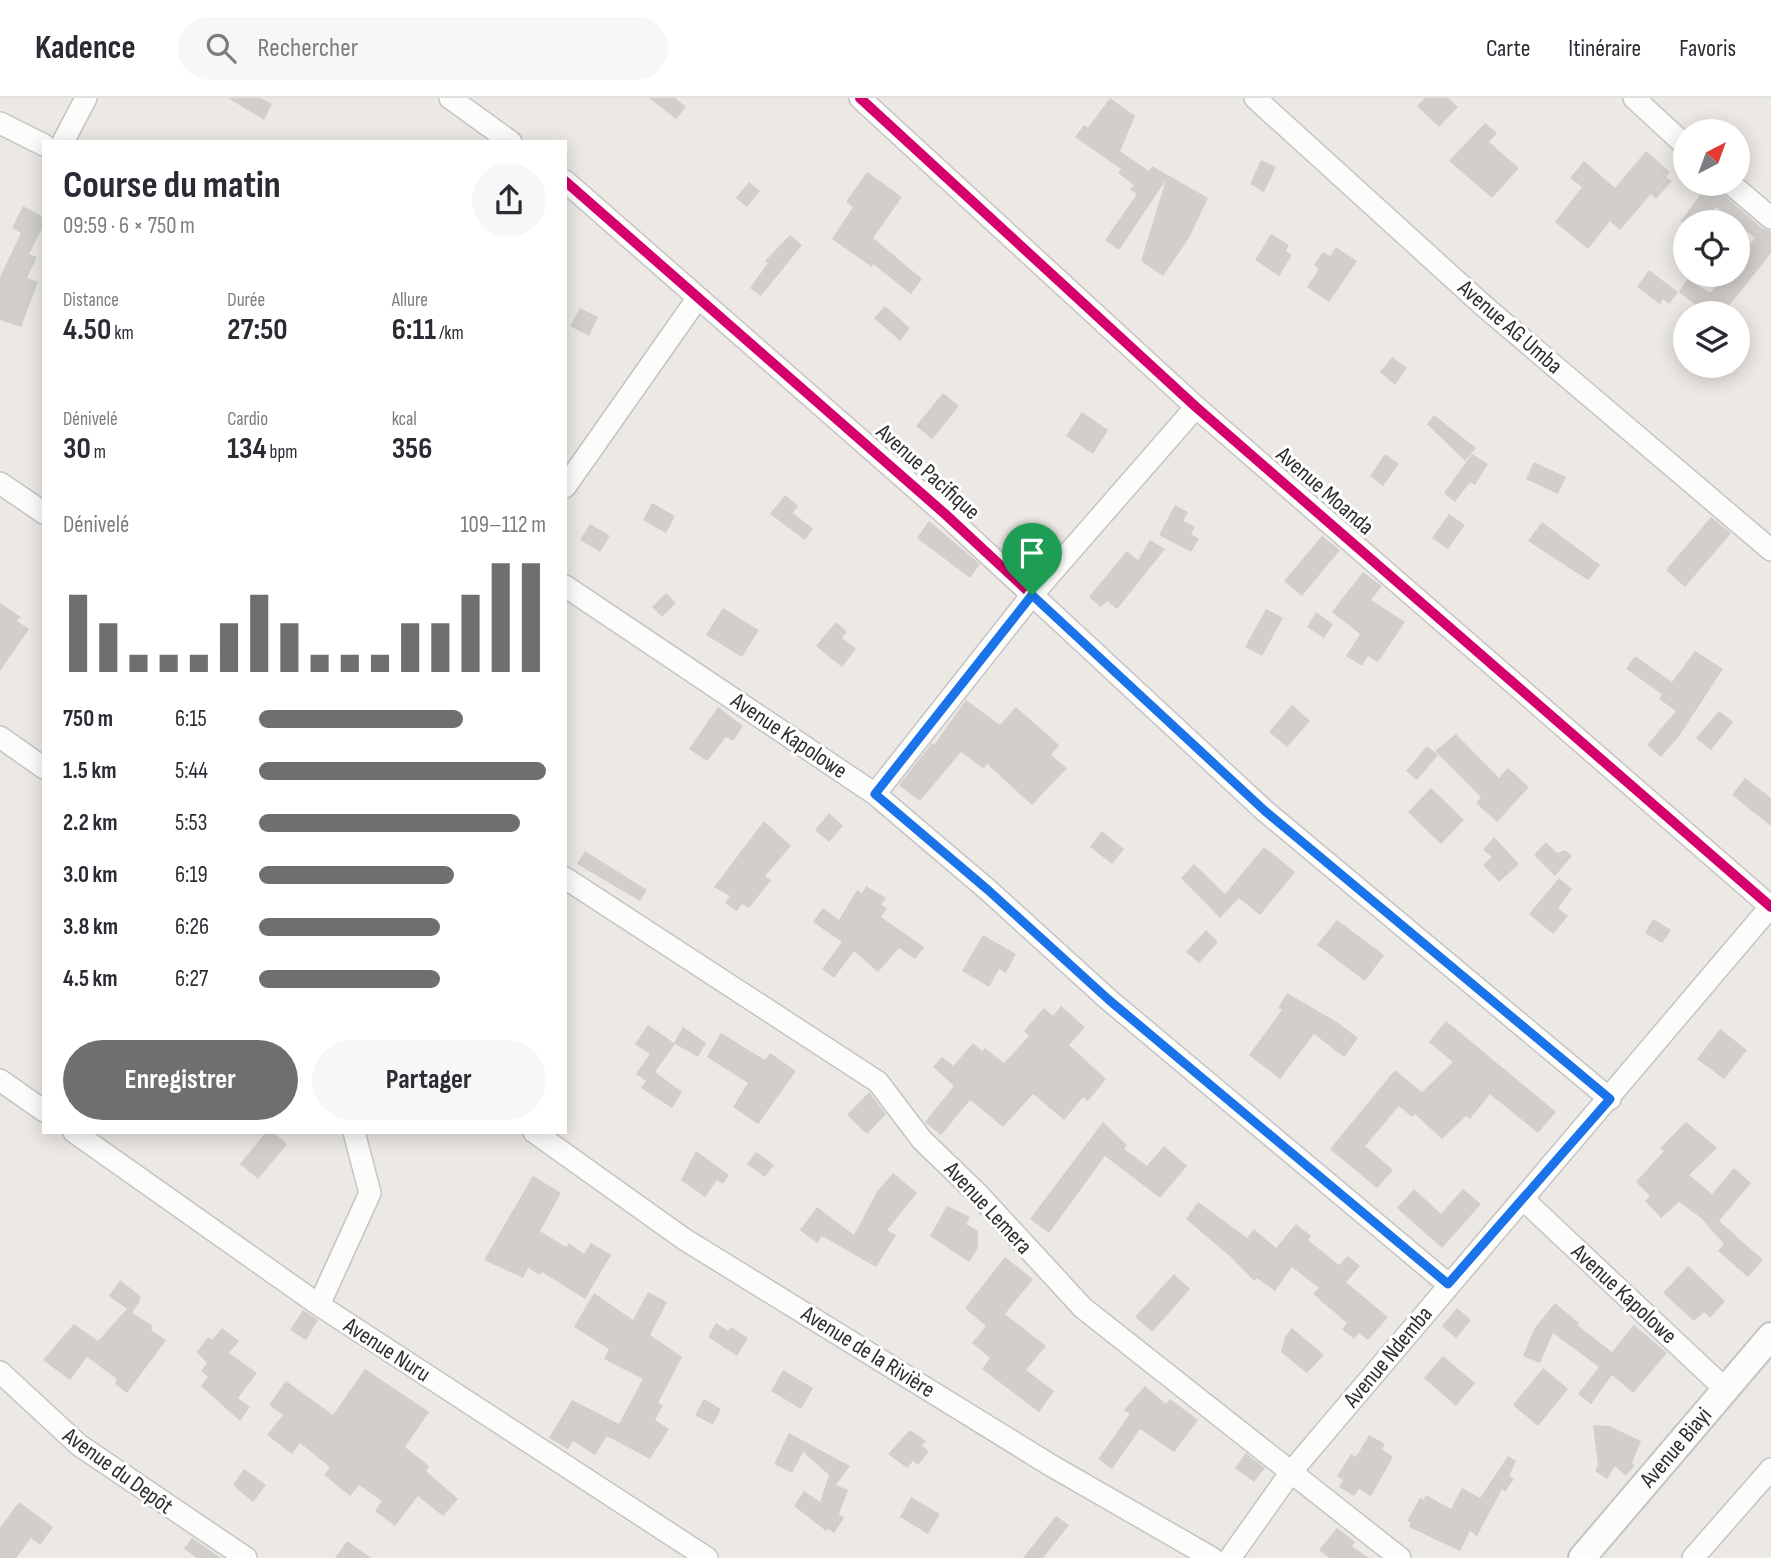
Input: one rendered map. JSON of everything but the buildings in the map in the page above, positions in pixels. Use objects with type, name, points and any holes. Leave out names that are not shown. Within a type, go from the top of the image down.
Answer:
[{"type":"street","points":[[64,140],[86,98]]},
{"type":"street","points":[[450,98],[508,140]]},
{"type":"street","name":"Avenue Moanda","points":[[860,98],[1196,407],[1771,906]]},
{"type":"street","name":"Avenue AG Umba","points":[[1255,98],[1485,307],[1771,550]]},
{"type":"street","points":[[1634,98],[1673,134]]},
{"type":"street","points":[[0,123],[42,144]]},
{"type":"street","name":"Avenue Pacifique","points":[[567,183],[670,270],[697,299],[887,463],[1265,811],[1610,1099]]},
{"type":"street","points":[[1745,196],[1771,218]]},
{"type":"street","points":[[567,481],[574,458],[697,299]]},
{"type":"street","points":[[875,794],[1032,595],[1196,407]]},
{"type":"street","points":[[0,483],[42,512]]},
{"type":"street","name":"Avenue Kapolowe","points":[[567,587],[875,794],[988,890],[1109,1000],[1448,1284]]},
{"type":"street","points":[[0,737],[42,767]]},
{"type":"street","name":"Avenue Lemera","points":[[567,879],[878,1082],[922,1140],[985,1202],[1083,1308],[1400,1558]]},
{"type":"street","name":"Avenue Ndemba","points":[[1230,1558],[1292,1472],[1448,1284],[1524,1200],[1771,906]]},
{"type":"street","points":[[0,1080],[42,1110]]},
{"type":"street","name":"Avenue Nuru","points":[[77,1134],[318,1305],[707,1558]]},
{"type":"street","points":[[318,1305],[370,1193],[355,1134]]},
{"type":"street","name":"Avenue de la Rivière","points":[[537,1134],[684,1239],[1052,1466],[1212,1558]]},
{"type":"street","name":"Avenue Kapolowe","points":[[1524,1200],[1724,1388]]},
{"type":"street","name":"Avenue Biayi","points":[[1582,1558],[1771,1336]]},
{"type":"street","name":"Avenue du Depôt","points":[[0,1372],[79,1445],[246,1558]]},
{"type":"street","points":[[1693,1558],[1771,1469]]},
{"type":"cycle path","points":[[860,98],[1196,407],[1771,907]]},
{"type":"cycle path","points":[[567,183],[945,514],[1265,811],[1610,1099]]},
{"type":"route","points":[[1032,595],[1265,811],[1610,1099],[1448,1284],[1109,1000],[988,890],[875,794],[1032,595]]}]
